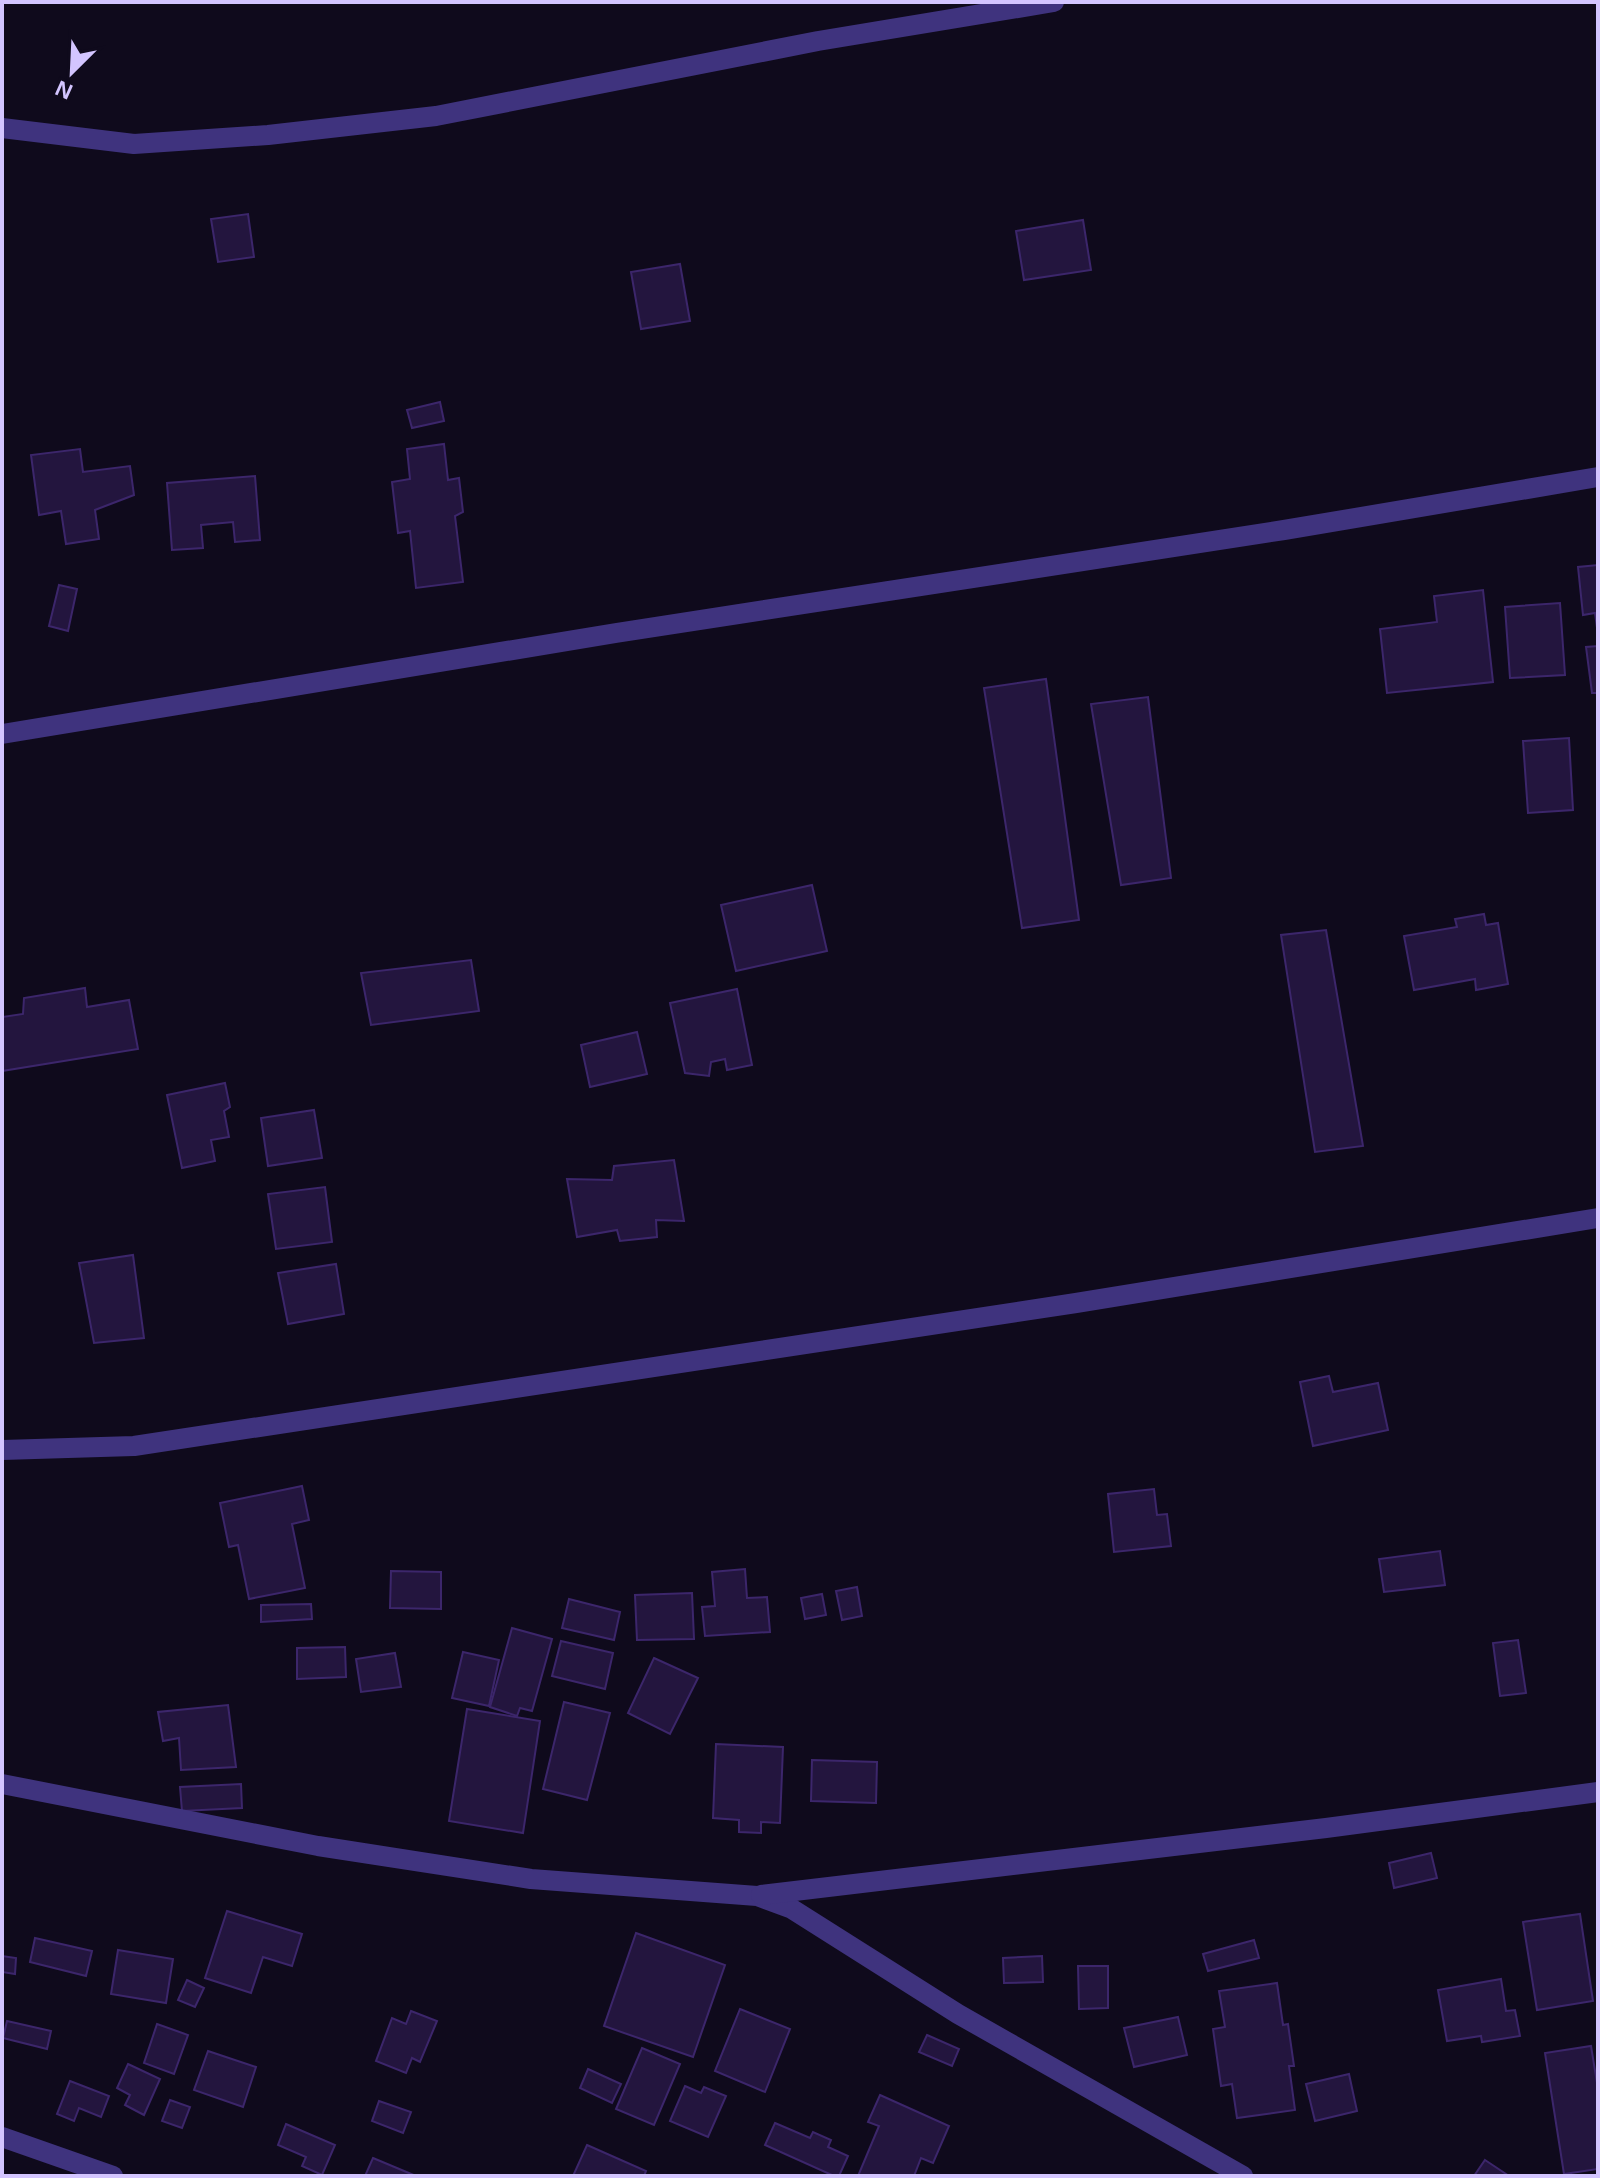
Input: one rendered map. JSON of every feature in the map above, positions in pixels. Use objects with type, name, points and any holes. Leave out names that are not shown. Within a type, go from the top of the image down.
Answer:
[{"type":"street","points":[[2,128],[134,144],[268,135],[436,116],[818,41],[1054,2]]},
{"type":"street","points":[[2,734],[616,633],[1284,530],[1598,477]]},
{"type":"street","points":[[2,1450],[134,1446],[1076,1303],[1598,1218]]},
{"type":"street","points":[[2,1784],[318,1846],[531,1879],[757,1896],[1598,1792]]},
{"type":"street","points":[[757,1896],[792,1909],[958,2014],[1243,2176]]},
{"type":"street","points":[[2,2137],[113,2176]]},
{"type":"building","points":[[248,214],[254,257],[218,262],[211,219]]},
{"type":"building","points":[[1083,220],[1091,270],[1024,280],[1016,231]]},
{"type":"building","points":[[680,264],[690,321],[641,329],[631,272]]},
{"type":"building","points":[[440,402],[444,421],[412,428],[407,410]]},
{"type":"building","points":[[444,444],[448,480],[459,478],[463,512],[455,516],[463,582],[416,588],[410,531],[398,533],[392,482],[410,479],[407,449]]},
{"type":"building","points":[[80,449],[83,472],[130,466],[134,495],[95,510],[99,539],[66,544],[61,511],[39,515],[31,455]]},
{"type":"building","points":[[255,476],[260,540],[235,542],[233,522],[201,525],[203,548],[172,550],[167,483]]},
{"type":"building","points":[[1598,565],[1598,635],[1595,613],[1583,615],[1578,567]]},
{"type":"building","points":[[59,585],[77,589],[68,631],[49,626]]},
{"type":"building","points":[[1483,590],[1493,682],[1387,693],[1380,629],[1437,622],[1434,596]]},
{"type":"building","points":[[1560,603],[1565,675],[1510,678],[1505,607]]},
{"type":"building","points":[[1598,646],[1598,693],[1592,693],[1586,647]]},
{"type":"building","points":[[1046,679],[1079,920],[1022,928],[984,688]]},
{"type":"building","points":[[1148,697],[1171,878],[1121,885],[1091,704]]},
{"type":"building","points":[[1569,738],[1573,810],[1528,813],[1523,741]]},
{"type":"building","points":[[812,885],[827,951],[736,971],[721,905]]},
{"type":"building","points":[[1484,914],[1486,925],[1498,923],[1508,984],[1476,990],[1475,979],[1414,990],[1404,936],[1457,927],[1455,919]]},
{"type":"building","points":[[1326,930],[1363,1146],[1315,1152],[1281,935]]},
{"type":"building","points":[[471,960],[479,1011],[371,1025],[361,973]]},
{"type":"building","points":[[85,988],[87,1007],[129,1000],[138,1049],[2,1071],[2,1017],[23,1014],[24,998]]},
{"type":"building","points":[[737,989],[752,1065],[727,1070],[725,1059],[711,1062],[709,1076],[685,1073],[670,1003]]},
{"type":"building","points":[[637,1032],[647,1074],[590,1087],[581,1045]]},
{"type":"building","points":[[225,1083],[230,1107],[224,1111],[229,1137],[211,1140],[215,1161],[182,1168],[167,1095]]},
{"type":"building","points":[[314,1110],[322,1158],[268,1166],[261,1118]]},
{"type":"building","points":[[674,1160],[684,1221],[656,1220],[657,1237],[620,1241],[617,1230],[577,1237],[567,1179],[612,1180],[614,1166]]},
{"type":"building","points":[[325,1187],[332,1242],[276,1249],[268,1194]]},
{"type":"building","points":[[133,1255],[144,1338],[94,1343],[79,1263]]},
{"type":"building","points":[[336,1264],[344,1314],[288,1324],[278,1273]]},
{"type":"building","points":[[1329,1376],[1333,1392],[1378,1383],[1388,1430],[1313,1446],[1300,1382]]},
{"type":"building","points":[[302,1486],[309,1520],[292,1524],[305,1588],[249,1599],[238,1545],[229,1547],[220,1503]]},
{"type":"building","points":[[1154,1489],[1157,1515],[1167,1514],[1171,1546],[1114,1552],[1108,1494]]},
{"type":"building","points":[[1440,1551],[1445,1585],[1384,1592],[1379,1559]]},
{"type":"building","points":[[745,1569],[747,1598],[767,1597],[770,1632],[705,1636],[702,1607],[715,1606],[712,1572]]},
{"type":"building","points":[[391,1571],[441,1572],[441,1609],[390,1608]]},
{"type":"building","points":[[857,1587],[862,1616],[842,1620],[836,1591]]},
{"type":"building","points":[[692,1593],[694,1639],[637,1640],[635,1595]]},
{"type":"building","points":[[822,1594],[826,1615],[805,1619],[801,1598]]},
{"type":"building","points":[[569,1599],[620,1612],[614,1640],[562,1628]]},
{"type":"building","points":[[311,1604],[312,1619],[261,1622],[261,1605]]},
{"type":"building","points":[[512,1628],[552,1639],[532,1711],[520,1708],[517,1716],[490,1707]]},
{"type":"building","points":[[1518,1640],[1526,1693],[1500,1696],[1493,1643]]},
{"type":"building","points":[[561,1641],[613,1653],[605,1689],[552,1676]]},
{"type":"building","points":[[345,1647],[346,1677],[297,1679],[297,1648]]},
{"type":"building","points":[[463,1652],[499,1660],[489,1706],[452,1698]]},
{"type":"building","points":[[395,1653],[401,1687],[361,1692],[356,1659]]},
{"type":"building","points":[[654,1658],[698,1678],[670,1734],[628,1713]]},
{"type":"building","points":[[564,1702],[610,1713],[587,1800],[543,1789]]},
{"type":"building","points":[[228,1705],[236,1767],[181,1770],[179,1738],[163,1741],[158,1712]]},
{"type":"building","points":[[467,1709],[540,1721],[523,1833],[449,1821]]},
{"type":"building","points":[[716,1744],[783,1747],[780,1823],[761,1822],[761,1833],[739,1832],[739,1820],[713,1818]]},
{"type":"building","points":[[812,1760],[877,1762],[876,1803],[811,1801]]},
{"type":"building","points":[[241,1784],[242,1808],[182,1811],[180,1787]]},
{"type":"building","points":[[1431,1853],[1437,1878],[1394,1888],[1389,1863]]},
{"type":"building","points":[[227,1911],[302,1934],[292,1966],[263,1957],[251,1993],[205,1978]]},
{"type":"building","points":[[1580,1914],[1593,2001],[1537,2010],[1523,1922]]},
{"type":"building","points":[[636,1933],[725,1965],[693,2057],[604,2026]]},
{"type":"building","points":[[35,1938],[92,1951],[86,1976],[30,1962]]},
{"type":"building","points":[[1254,1940],[1259,1958],[1208,1971],[1203,1954]]},
{"type":"building","points":[[118,1950],[173,1959],[166,2003],[111,1994]]},
{"type":"building","points":[[2,1956],[16,1958],[15,1974],[2,1972]]},
{"type":"building","points":[[1042,1956],[1043,1982],[1004,1983],[1003,1958]]},
{"type":"building","points":[[1078,1966],[1108,1966],[1108,2008],[1079,2009]]},
{"type":"building","points":[[1501,1979],[1506,2011],[1515,2010],[1520,2036],[1482,2042],[1481,2036],[1447,2041],[1438,1990]]},
{"type":"building","points":[[187,1980],[204,1988],[195,2007],[178,2000]]},
{"type":"building","points":[[1277,1983],[1283,2025],[1288,2024],[1294,2066],[1289,2066],[1295,2110],[1237,2118],[1232,2084],[1221,2086],[1213,2029],[1225,2027],[1219,1991]]},
{"type":"building","points":[[740,2009],[790,2029],[765,2092],[715,2071]]},
{"type":"building","points":[[411,2011],[437,2021],[420,2062],[412,2058],[406,2073],[376,2061],[392,2018],[406,2024]]},
{"type":"building","points":[[1178,2017],[1187,2055],[1134,2067],[1124,2028]]},
{"type":"building","points":[[7,2021],[51,2031],[47,2049],[3,2038]]},
{"type":"building","points":[[157,2024],[188,2035],[174,2074],[144,2063]]},
{"type":"building","points":[[927,2035],[959,2049],[952,2066],[919,2052]]},
{"type":"building","points":[[1591,2046],[1598,2089],[1598,2169],[1564,2174],[1545,2053]]},
{"type":"building","points":[[642,2048],[680,2064],[654,2125],[616,2109]]},
{"type":"building","points":[[208,2051],[256,2067],[243,2107],[194,2090]]},
{"type":"building","points":[[128,2064],[160,2079],[144,2115],[125,2105],[130,2095],[117,2088]]},
{"type":"building","points":[[588,2069],[621,2084],[612,2103],[580,2088]]},
{"type":"building","points":[[1349,2074],[1357,2111],[1315,2121],[1306,2084]]},
{"type":"building","points":[[70,2081],[109,2096],[101,2117],[79,2108],[74,2121],[57,2114]]},
{"type":"building","points":[[685,2086],[701,2093],[704,2087],[726,2096],[708,2137],[670,2121]]},
{"type":"building","points":[[880,2095],[949,2126],[933,2163],[921,2158],[914,2176],[858,2176],[879,2126],[868,2122]]},
{"type":"building","points":[[170,2100],[190,2107],[182,2128],[162,2121]]},
{"type":"building","points":[[379,2101],[411,2112],[403,2133],[372,2121]]},
{"type":"building","points":[[775,2123],[810,2138],[813,2132],[831,2140],[828,2147],[848,2156],[839,2176],[765,2145]]},
{"type":"building","points":[[286,2124],[335,2145],[322,2175],[302,2166],[306,2157],[278,2145]]},
{"type":"building","points":[[587,2145],[646,2171],[644,2176],[573,2176]]},
{"type":"building","points":[[373,2158],[416,2176],[365,2176]]},
{"type":"building","points":[[1485,2160],[1509,2176],[1474,2176]]}]
